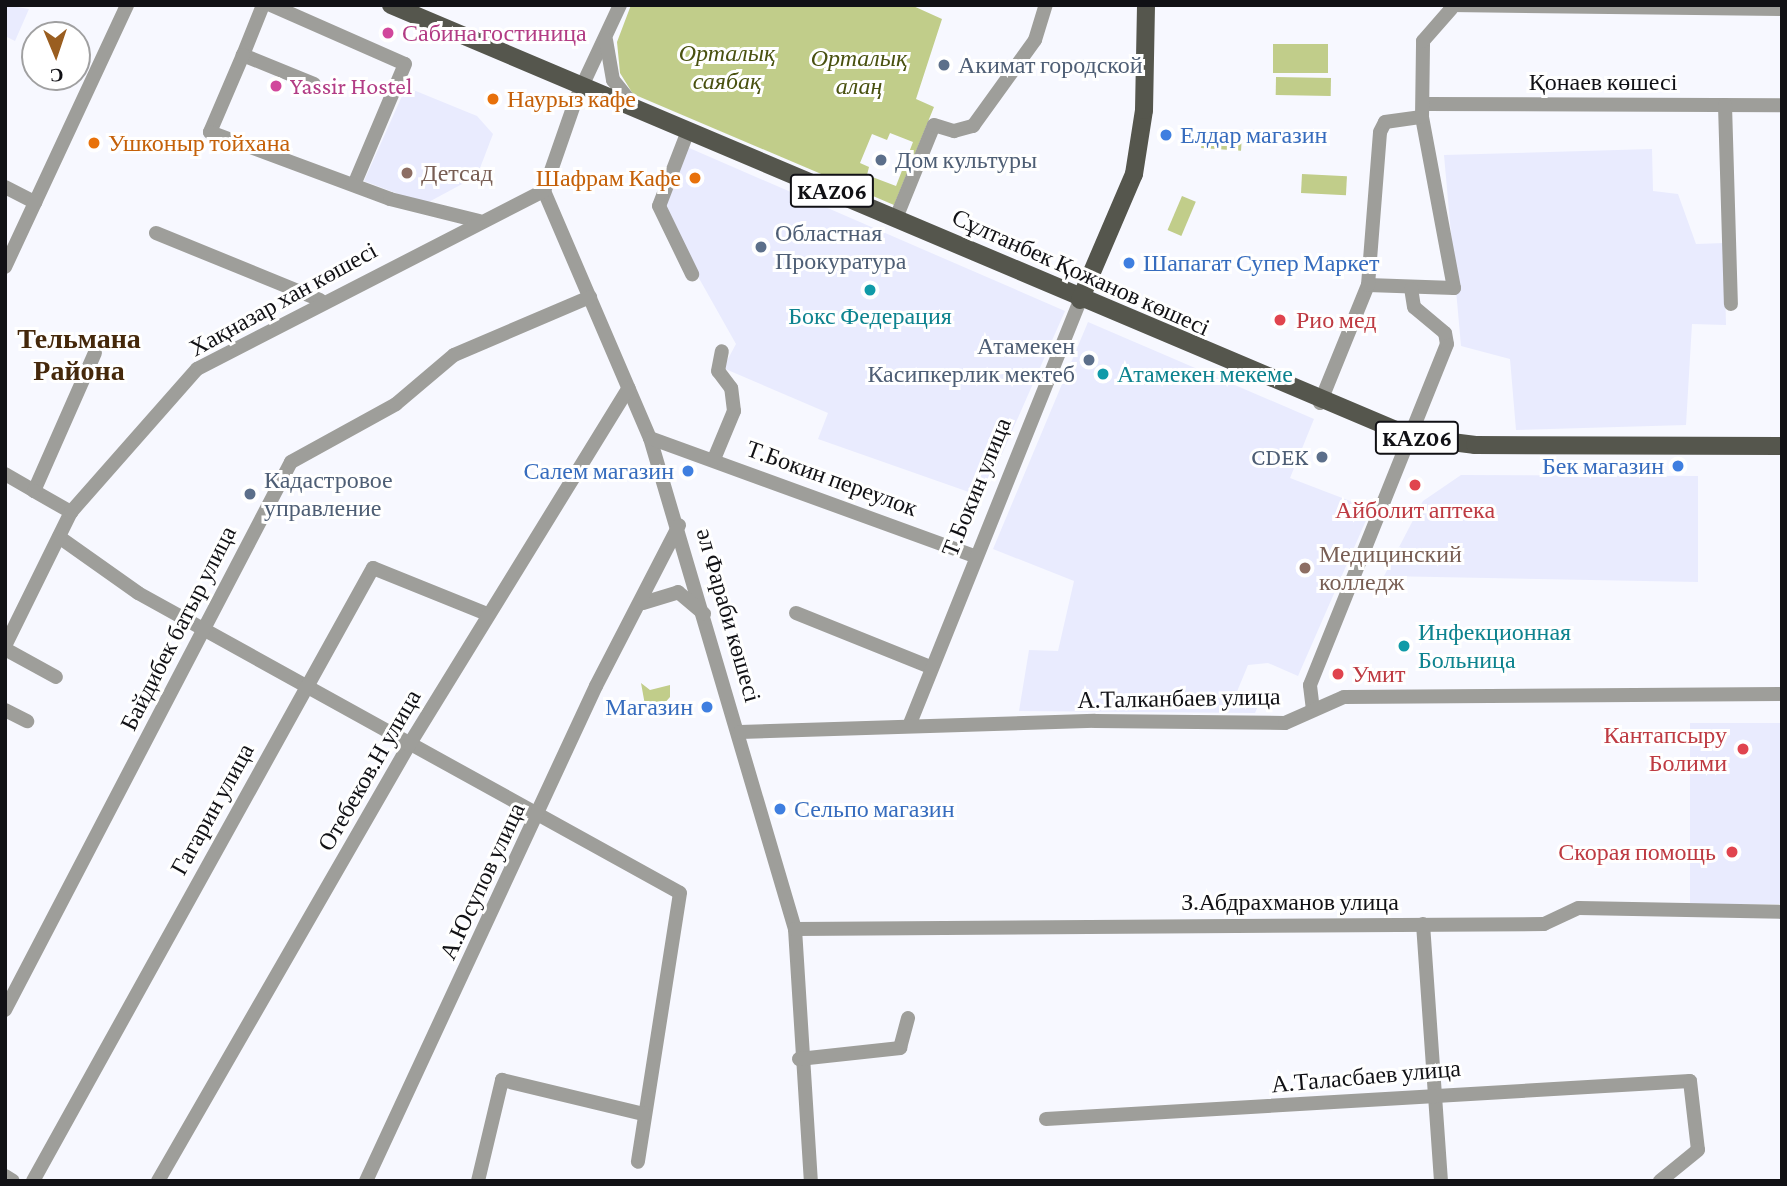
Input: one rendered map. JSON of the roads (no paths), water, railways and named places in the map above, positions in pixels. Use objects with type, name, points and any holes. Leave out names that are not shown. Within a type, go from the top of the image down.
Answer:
[{"type":"main road","name":"Сұлтанбек Қожанов көшесі","points":[[391,5],[896,218],[1320,402],[1412,437],[1475,445],[1782,446]]},
{"type":"main road","name":"Т.Бокин улица","points":[[1080,300],[1134,174],[1144,110],[1146,5]]},
{"type":"street","points":[[5,267],[127,5]]},
{"type":"street","points":[[263,5],[209,132],[354,185],[480,221]]},
{"type":"street","points":[[271,5],[405,64],[354,185]]},
{"type":"street","points":[[544,191],[582,86],[620,5]]},
{"type":"street","points":[[896,218],[934,125],[954,131],[973,126],[1035,40],[1046,5]]},
{"type":"street","points":[[1320,402],[1368,285],[1448,292],[1456,282],[1423,111],[1423,41],[1450,7],[1782,9]]},
{"type":"street","points":[[606,37],[613,80],[640,111]]},
{"type":"street","points":[[243,55],[314,84]]},
{"type":"street","points":[[1725,104],[1731,304]]},
{"type":"street","name":"Қонаев көшесі","points":[[1368,285],[1380,132],[1385,122],[1423,111],[1782,105]]},
{"type":"street","points":[[688,131],[659,206],[692,274]]},
{"type":"street","points":[[5,187],[35,202]]},
{"type":"street","name":"Хақназар хан көшесі","points":[[5,648],[71,512],[197,369],[320,300],[544,191]]},
{"type":"street","name":"әл Фараби көшесі","points":[[544,191],[650,438],[679,525],[795,929],[799,1059],[811,1181]]},
{"type":"street","points":[[156,233],[320,300]]},
{"type":"street","points":[[1313,710],[1310,685],[1412,437],[1447,337],[1414,307],[1411,289]]},
{"type":"street","name":"Байдибек батыр улица","points":[[5,1010],[291,462],[396,404],[454,355],[590,297]]},
{"type":"street","name":"Т.Бокин улица","points":[[908,726],[928,666],[1080,300]]},
{"type":"street","points":[[714,459],[734,411],[731,388],[718,371],[722,351]]},
{"type":"street","points":[[34,491],[95,353]]},
{"type":"street","name":"Отебеков.Н улица","points":[[158,1181],[409,745],[629,388]]},
{"type":"street","name":"Т.Бокин переулок","points":[[650,438],[714,459],[974,556]]},
{"type":"street","points":[[5,474],[71,512]]},
{"type":"street","name":"А.Юсупов улица","points":[[366,1181],[536,818],[679,525]]},
{"type":"street","points":[[59,537],[138,593],[205,627],[304,688],[536,818],[680,893],[638,1162]]},
{"type":"street","name":"Гагарин улица","points":[[33,1181],[304,688],[373,568],[488,614]]},
{"type":"street","points":[[643,603],[678,592],[705,615]]},
{"type":"street","points":[[796,613],[928,666]]},
{"type":"street","points":[[5,648],[56,677]]},
{"type":"street","name":"А.Талканбаев улица","points":[[740,732],[908,726],[1285,723],[1344,697],[1782,694]]},
{"type":"street","points":[[5,710],[27,721]]},
{"type":"street","name":"З.Абдрахманов улица","points":[[795,929],[1544,924],[1579,908],[1782,912]]},
{"type":"street","points":[[1423,924],[1430,1092],[1438,1109],[1441,1181]]},
{"type":"street","points":[[799,1059],[900,1048],[908,1018]]},
{"type":"street","points":[[478,1181],[502,1080],[644,1114]]},
{"type":"street","name":"А.Таласбаев улица","points":[[1046,1119],[1337,1106],[1430,1092],[1690,1080],[1698,1150],[1660,1181]]},
{"type":"street","points":[[5,1176],[13,1181]]},
{"type":"place","name":"Сабина гостиница","points":[[388,33]]},
{"type":"place","name":"Акимат городской","points":[[944,65]]},
{"type":"place","name":"Yassir Hostel","points":[[276,86]]},
{"type":"place","name":"Наурыз кафе","points":[[493,99]]},
{"type":"place","name":"Елдар магазин","points":[[1166,135]]},
{"type":"place","name":"Ушконыр тойхана","points":[[94,143]]},
{"type":"place","name":"Дом культуры","points":[[881,160]]},
{"type":"place","name":"Детсад","points":[[407,173]]},
{"type":"place","name":"Шафрам Кафе","points":[[695,178]]},
{"type":"place","name":"Областная Прокуратура","points":[[761,247]]},
{"type":"place","name":"Шапагат Супер Маркет","points":[[1129,263]]},
{"type":"place","name":"Бокс Федерация","points":[[870,290]]},
{"type":"place","name":"Рио мед","points":[[1280,320]]},
{"type":"place","name":"Атамекен Касипкерлик мектеб","points":[[1089,360]]},
{"type":"place","name":"Атамекен мекеме","points":[[1103,374]]},
{"type":"place","name":"CDEK","points":[[1322,457]]},
{"type":"place","name":"Бек магазин","points":[[1678,466]]},
{"type":"place","name":"Салем магазин","points":[[688,471]]},
{"type":"place","name":"Айболит аптека","points":[[1415,485]]},
{"type":"place","name":"Кадастровое управление","points":[[250,494]]},
{"type":"place","name":"Медицинский колледж","points":[[1305,568]]},
{"type":"place","name":"Инфекционная Больница","points":[[1404,646]]},
{"type":"place","name":"Умит","points":[[1338,674]]},
{"type":"place","name":"Магазин","points":[[707,707]]},
{"type":"place","name":"Кантапсыру Болими","points":[[1743,749]]},
{"type":"place","name":"Сельпо магазин","points":[[780,809]]},
{"type":"place","name":"Скорая помощь","points":[[1732,852]]},
{"type":"district","name":"Тельмана Района","points":[[79,355]]},
{"type":"park label","name":"Орталық саябақ","points":[[727,67]]},
{"type":"park label","name":"Орталық алаң","points":[[859,72]]}]
